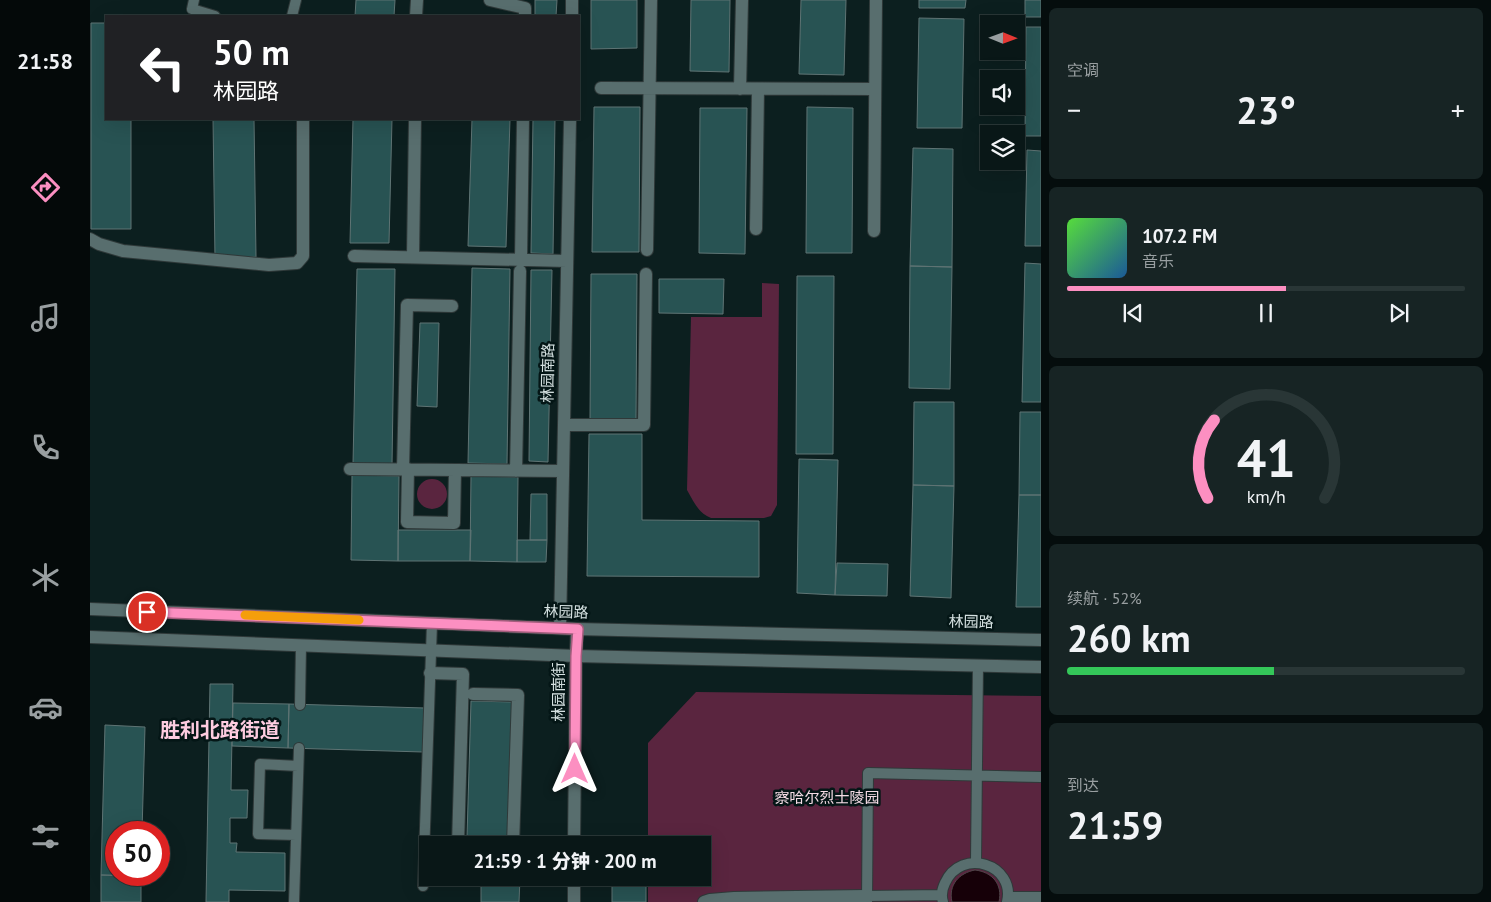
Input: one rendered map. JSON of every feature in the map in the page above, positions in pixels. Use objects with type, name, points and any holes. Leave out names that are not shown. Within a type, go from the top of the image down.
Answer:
[{"type":"street","points":[[416,15],[417,0]]},
{"type":"street","points":[[490,0],[525,8],[524,15]]},
{"type":"street","points":[[572,0],[572,15]]},
{"type":"street","points":[[647,250],[650,0]]},
{"type":"street","points":[[740,89],[742,0]]},
{"type":"street","points":[[874,231],[876,0]]},
{"type":"street","points":[[601,88],[875,89]]},
{"type":"street","points":[[756,229],[758,89]]},
{"type":"street","points":[[90,239],[99,244],[123,251],[269,265],[297,264],[303,256],[303,120]]},
{"type":"street","points":[[413,257],[415,120]]},
{"type":"street","points":[[516,471],[523,120]]},
{"type":"street","name":"林园南路","points":[[560,628],[570,120]]},
{"type":"street","points":[[354,256],[413,257],[520,265],[566,261]]},
{"type":"street","points":[[564,425],[644,425],[646,274]]},
{"type":"street","points":[[452,306],[407,305],[405,469],[407,522],[454,524],[455,470]]},
{"type":"street","points":[[350,469],[563,471]]},
{"type":"street","name":"林园路","points":[[90,609],[578,629],[1041,640]]},
{"type":"street","name":"林园南街","points":[[574,836],[578,629]]},
{"type":"street","points":[[90,636],[576,656],[1041,667]]},
{"type":"street","points":[[430,673],[463,674],[458,836]]},
{"type":"street","points":[[474,694],[518,695],[513,836]]},
{"type":"street","points":[[574,886],[574,902]]},
{"type":"street","points":[[704,902],[734,898],[866,899]]},
{"type":"lane","points":[[194,0],[192,9],[212,15]]},
{"type":"lane","points":[[292,15],[296,0]]},
{"type":"lane","points":[[425,836],[432,623]]},
{"type":"lane","points":[[300,705],[302,645]]},
{"type":"lane","points":[[976,862],[978,666]]},
{"type":"lane","points":[[294,902],[299,748]]},
{"type":"lane","points":[[296,835],[258,834],[260,764],[298,766]]},
{"type":"lane","points":[[1041,777],[868,773],[866,899],[943,899],[943,888],[948,877],[955,869],[965,864],[976,862],[986,864],[996,870],[1003,878],[1007,888],[1008,900],[1041,897]]},
{"type":"green space","points":[[762,283],[779,284],[777,505],[771,516],[764,518],[711,518],[694,503],[687,490],[691,317],[762,317]]},
{"type":"green space","points":[[432,479],[438,480],[446,488],[446,500],[438,508],[432,509],[426,508],[418,500],[417,494],[418,488],[426,480]]},
{"type":"green space","name":"察哈尔烈士陵园","points":[[696,692],[1041,696],[1041,902],[648,902],[648,886],[711,886],[711,836],[648,836],[648,743]]},
{"type":"shaded area","points":[[975,870],[991,876],[998,884],[999,902],[952,902],[953,885],[964,874]]},
{"type":"building","points":[[356,0],[395,0],[394,15],[355,15]]},
{"type":"building","points":[[535,0],[557,0],[556,15],[535,15]]},
{"type":"building","points":[[591,0],[637,0],[637,48],[591,49]]},
{"type":"building","points":[[691,0],[730,0],[729,72],[690,71]]},
{"type":"building","points":[[801,0],[846,0],[844,75],[799,74]]},
{"type":"building","points":[[919,0],[966,0],[965,8],[919,8]]},
{"type":"building","points":[[1025,0],[1041,0],[1041,17],[1025,17]]},
{"type":"building","points":[[919,18],[964,19],[962,128],[917,128]]},
{"type":"building","points":[[91,23],[105,23],[105,120],[131,120],[131,229],[91,229]]},
{"type":"building","points":[[1026,27],[1041,27],[1041,136],[1025,136]]},
{"type":"building","points":[[594,107],[640,107],[639,252],[592,252]]},
{"type":"building","points":[[807,107],[853,108],[852,253],[806,253]]},
{"type":"building","points":[[700,108],[747,108],[745,254],[699,253]]},
{"type":"building","points":[[213,120],[254,120],[256,257],[215,258]]},
{"type":"building","points":[[353,120],[392,120],[389,243],[350,243]]},
{"type":"building","points":[[472,120],[510,120],[506,247],[468,246]]},
{"type":"building","points":[[533,120],[555,120],[553,254],[531,253]]},
{"type":"building","points":[[913,148],[953,149],[952,267],[910,266]]},
{"type":"building","points":[[1027,150],[1041,151],[1041,246],[1025,246]]},
{"type":"building","points":[[1025,263],[1041,264],[1041,402],[1022,402]]},
{"type":"building","points":[[910,266],[952,267],[950,389],[909,388]]},
{"type":"building","points":[[472,268],[510,269],[507,464],[468,463]]},
{"type":"building","points":[[357,269],[395,269],[392,465],[353,464]]},
{"type":"building","points":[[531,270],[552,270],[548,462],[529,461]]},
{"type":"building","points":[[591,274],[637,274],[636,420],[590,419]]},
{"type":"building","points":[[797,276],[834,276],[833,454],[796,454]]},
{"type":"building","points":[[659,279],[724,279],[723,314],[659,313]]},
{"type":"building","points":[[420,323],[439,323],[437,407],[417,406]]},
{"type":"building","points":[[914,402],[954,402],[954,486],[913,485]]},
{"type":"building","points":[[1020,412],[1041,412],[1041,495],[1019,495]]},
{"type":"building","points":[[589,434],[642,434],[642,520],[759,521],[759,577],[587,576]]},
{"type":"building","points":[[799,459],[838,460],[835,595],[797,593]]},
{"type":"building","points":[[352,475],[399,476],[398,561],[351,560]]},
{"type":"building","points":[[471,476],[518,477],[517,562],[470,561]]},
{"type":"building","points":[[913,485],[954,486],[951,598],[910,596]]},
{"type":"building","points":[[531,494],[547,494],[547,540],[530,540]]},
{"type":"building","points":[[1019,495],[1041,495],[1041,607],[1016,607]]},
{"type":"building","points":[[398,530],[471,530],[470,561],[398,561]]},
{"type":"building","points":[[517,540],[547,540],[546,562],[517,562]]},
{"type":"building","points":[[837,563],[888,564],[887,596],[835,595]]},
{"type":"building","points":[[210,684],[233,684],[231,790],[248,790],[247,818],[230,818],[230,843],[237,843],[236,852],[285,853],[285,891],[229,890],[229,902],[206,902]]},
{"type":"building","points":[[471,701],[512,702],[508,836],[467,836]]},
{"type":"building","points":[[233,703],[289,704],[288,748],[232,746]]},
{"type":"building","points":[[289,704],[425,708],[423,752],[288,748]]},
{"type":"building","points":[[105,725],[145,727],[142,821],[105,821],[105,875],[101,875]]},
{"type":"building","points":[[101,875],[105,875],[105,886],[141,886],[141,902],[101,902]]},
{"type":"building","points":[[481,886],[520,886],[519,902],[481,902]]},
{"type":"building","points":[[612,886],[646,886],[646,902],[612,902]]},
{"type":"slow traffic","points":[[245,615],[359,620]]},
{"type":"district","name":"胜利北路街道","points":[[220,730]]},
{"type":"route","points":[[147,612],[578,629],[575,769]]}]
